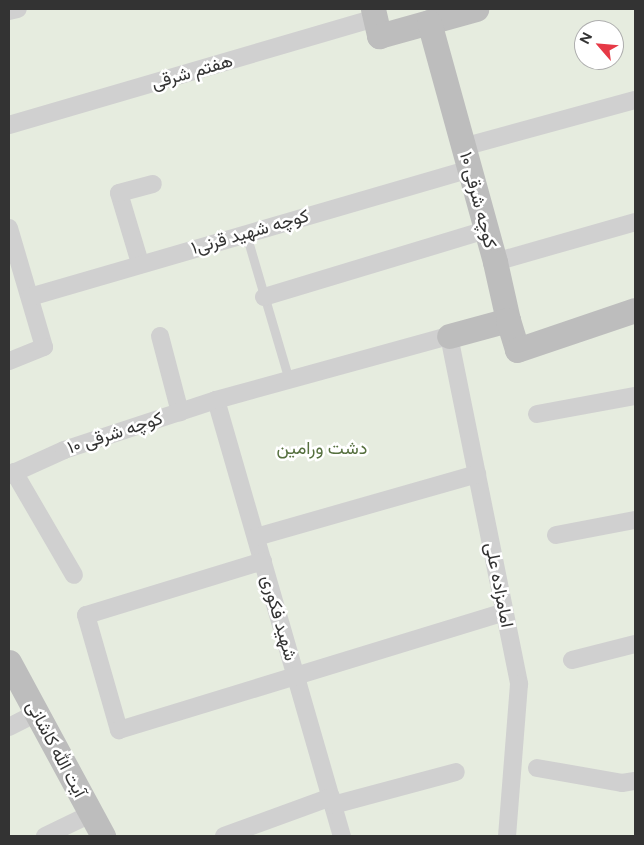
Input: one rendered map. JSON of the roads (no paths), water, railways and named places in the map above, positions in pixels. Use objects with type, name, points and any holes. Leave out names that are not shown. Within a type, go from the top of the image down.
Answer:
[{"type":"street","points":[[9,11],[18,9]]},
{"type":"street","points":[[376,21],[429,22],[476,9]]},
{"type":"street","name":"هفتم شرقی","points":[[9,125],[376,21]]},
{"type":"street","name":"کوچه شرقی ۱۰","points":[[429,22],[495,262],[517,350],[635,310]]},
{"type":"street","name":"کوچه شهید قرنی۱","points":[[30,297],[140,263],[246,234],[635,100]]},
{"type":"street","points":[[140,263],[119,193],[153,184]]},
{"type":"street","points":[[495,262],[635,222]]},
{"type":"street","points":[[264,297],[486,230]]},
{"type":"street","points":[[9,232],[44,347],[9,361]]},
{"type":"street","points":[[449,336],[508,320]]},
{"type":"street","points":[[160,336],[180,412]]},
{"type":"street","name":"کوچه شرقی ۱۰","points":[[12,474],[64,450],[220,399],[449,336]]},
{"type":"street","name":"امامزاده علی","points":[[449,336],[519,684],[507,836]]},
{"type":"street","points":[[538,414],[635,396]]},
{"type":"street","name":"شهید فکوری","points":[[220,399],[256,537],[342,836]]},
{"type":"street","points":[[12,474],[74,575]]},
{"type":"street","points":[[256,537],[477,474]]},
{"type":"street","points":[[556,535],[635,520]]},
{"type":"street","points":[[263,561],[86,615],[119,730],[504,612]]},
{"type":"street","points":[[572,660],[635,644]]},
{"type":"street","name":"آیت الله کاشانی","points":[[9,662],[103,836]]},
{"type":"street","points":[[9,727],[36,713]]},
{"type":"street","points":[[537,768],[622,783],[635,781]]},
{"type":"street","points":[[224,836],[332,801],[456,772]]},
{"type":"street","points":[[46,836],[91,814]]},
{"type":"lane","points":[[246,234],[289,380]]},
{"type":"park label","name":"دشت ورامین","points":[[322,448]]}]
